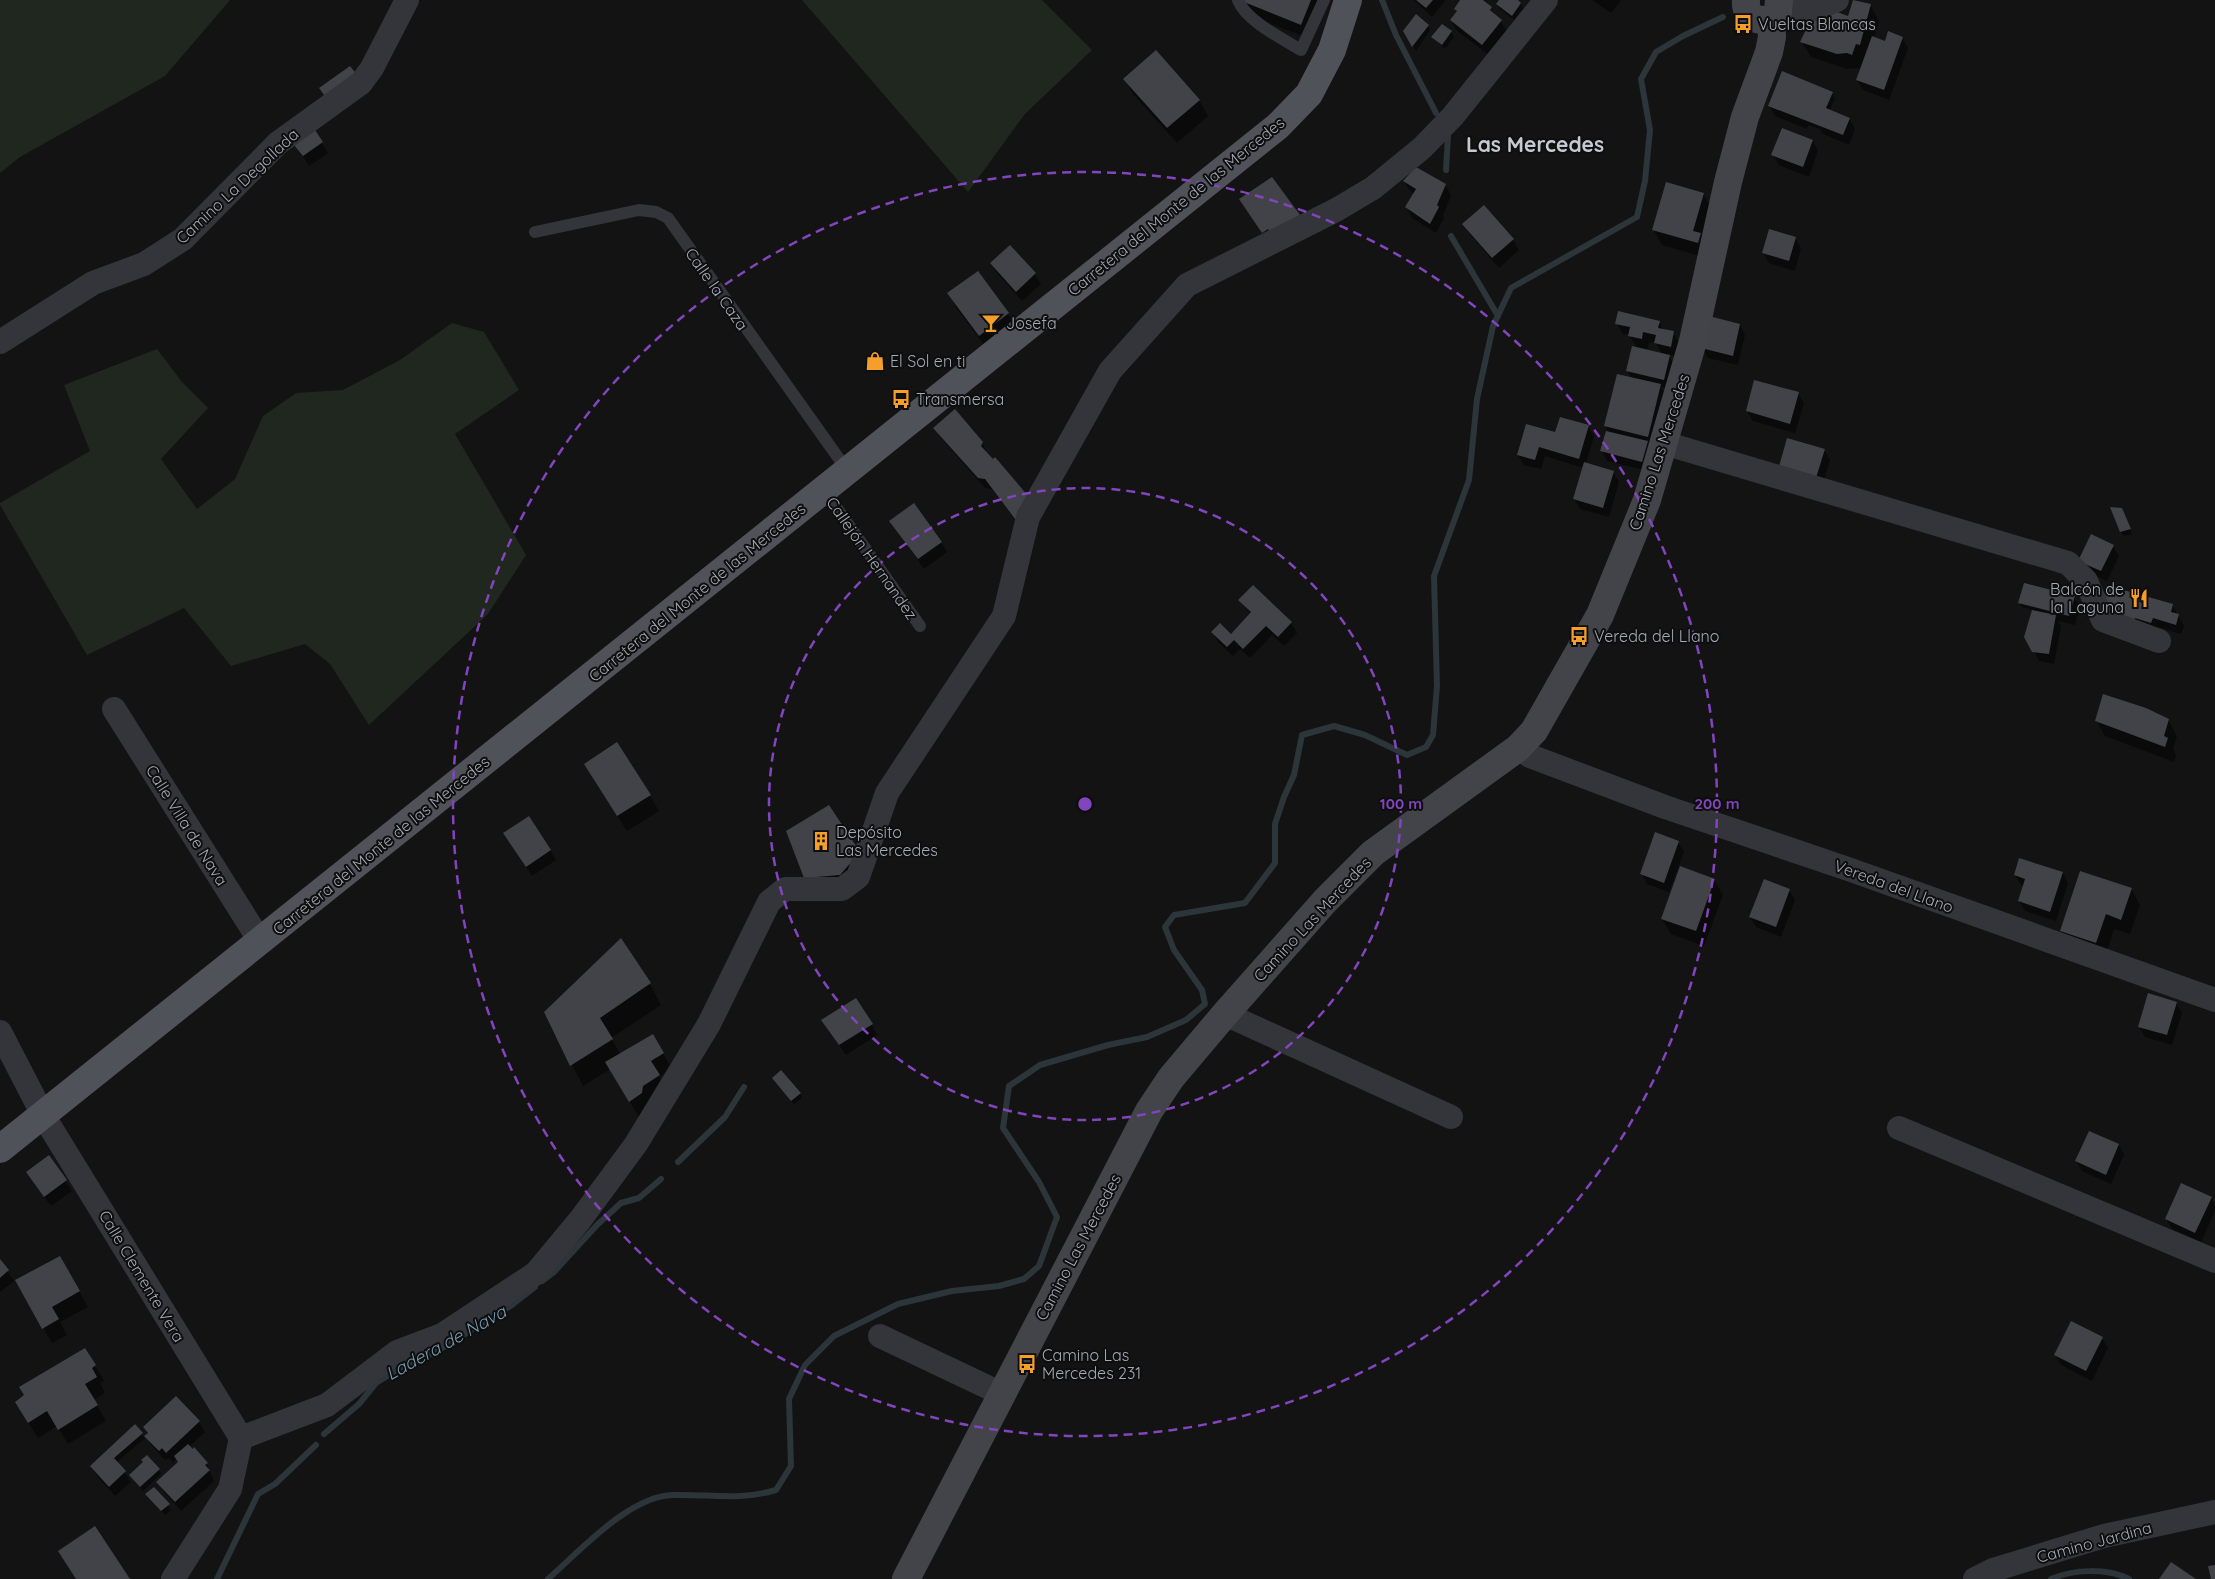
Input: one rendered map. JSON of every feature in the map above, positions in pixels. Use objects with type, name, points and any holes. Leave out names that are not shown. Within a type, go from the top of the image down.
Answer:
[{"type":"main road","name":"Carretera del Monte de las Mercedes","points":[[0,1149],[1278,126],[1309,94],[1332,50],[1348,0]]},
{"type":"main road","points":[[1739,2],[1754,19],[1763,21],[1776,9]]},
{"type":"main road","name":"Camino Las Mercedes","points":[[906,1579],[1149,1111],[1171,1078],[1325,901],[1373,853],[1518,748],[1534,731],[1600,615],[1647,500],[1664,442],[1693,341],[1728,182],[1745,117],[1769,52],[1776,9]]},
{"type":"street","name":"Camino La Degollada","points":[[0,342],[93,283],[144,264],[183,239],[278,143],[361,83],[372,68],[407,0]]},
{"type":"street","points":[[173,1579],[230,1489],[241,1438],[327,1405],[397,1352],[442,1335],[536,1273],[580,1220],[636,1144],[709,1024],[769,902],[785,889],[842,889],[858,877],[887,794],[1004,616],[1028,517],[1110,371],[1187,284],[1336,210],[1373,188],[1422,148],[1453,116],[1546,0]]},
{"type":"street","points":[[1776,9],[1814,9],[1837,0]]},
{"type":"street","points":[[1664,442],[2068,563],[2086,580],[2103,620],[2159,642]]},
{"type":"street","name":"Calle Villa de Nava","points":[[114,709],[260,941]]},
{"type":"street","name":"Vereda del Llano","points":[[1518,748],[1530,756],[1665,808],[1851,870],[2215,1000]]},
{"type":"street","points":[[1225,1014],[1451,1117]]},
{"type":"street","name":"Calle Clemente Vera","points":[[0,1032],[43,1115],[241,1438]]},
{"type":"street","points":[[1899,1128],[2215,1261]]},
{"type":"street","points":[[880,1336],[1002,1394]]},
{"type":"street","name":"Camino Jardina","points":[[1975,1579],[1993,1570],[2104,1536],[2215,1512]]},
{"type":"lane","points":[[1238,0],[1240,6],[1263,27],[1302,50],[1324,0]]},
{"type":"lane","name":"Calle la Caza","points":[[536,232],[639,210],[656,212],[668,218],[847,470]]},
{"type":"lane","name":"Callejón Hernandez","points":[[824,490],[920,626]]},
{"type":"shaded area","points":[[0,0],[230,0],[165,76],[20,157],[0,173]]},
{"type":"shaded area","points":[[802,0],[1042,0],[1092,50],[1025,114],[968,192]]},
{"type":"shaded area","points":[[452,323],[484,332],[519,390],[455,434],[526,555],[488,614],[369,725],[330,664],[305,644],[231,666],[184,608],[87,655],[0,505],[0,503],[90,451],[64,385],[157,349],[182,382],[208,408],[161,459],[197,509],[235,479],[263,416],[296,393],[343,390],[400,360]]},
{"type":"building","points":[[1245,0],[1311,0],[1301,25],[1244,2]]},
{"type":"building","points":[[1416,0],[1433,0],[1426,8]]},
{"type":"building","points":[[1460,0],[1483,0],[1492,7],[1490,10],[1502,20],[1482,45],[1450,20],[1457,11],[1454,9]]},
{"type":"building","points":[[1499,0],[1518,0],[1521,3],[1512,16],[1496,4]]},
{"type":"building","points":[[1853,0],[1871,4],[1860,45],[1856,44],[1852,55],[1847,53],[1837,54],[1800,42],[1812,17],[1824,22],[1829,9],[1848,16]]},
{"type":"building","points":[[1416,14],[1429,25],[1412,47],[1403,31]]},
{"type":"building","points":[[1442,24],[1452,31],[1442,45],[1431,37]]},
{"type":"building","points":[[1888,31],[1903,37],[1884,90],[1856,80],[1872,36],[1885,41]]},
{"type":"building","points":[[1156,50],[1200,100],[1167,128],[1123,79]]},
{"type":"building","points":[[350,66],[358,76],[327,99],[319,88]]},
{"type":"building","points":[[1782,71],[1833,92],[1826,108],[1850,118],[1843,135],[1768,106]]},
{"type":"building","points":[[1782,128],[1813,140],[1803,167],[1771,155]]},
{"type":"building","points":[[315,130],[323,142],[303,156],[294,145]]},
{"type":"building","points":[[1416,167],[1446,184],[1437,205],[1439,207],[1430,224],[1405,207],[1416,189],[1403,181]]},
{"type":"building","points":[[1272,177],[1303,219],[1271,233],[1268,229],[1262,233],[1239,199]]},
{"type":"building","points":[[1666,182],[1704,193],[1693,231],[1701,233],[1698,243],[1652,230]]},
{"type":"building","points":[[1484,205],[1514,239],[1492,258],[1462,224]]},
{"type":"building","points":[[1769,229],[1796,237],[1789,261],[1762,253]]},
{"type":"building","points":[[1010,245],[1036,273],[1016,292],[990,263]]},
{"type":"building","points":[[978,271],[1009,313],[979,336],[947,293]]},
{"type":"building","points":[[1618,311],[1660,321],[1658,328],[1674,331],[1671,347],[1654,343],[1656,335],[1643,332],[1642,339],[1628,336],[1630,327],[1615,324]]},
{"type":"building","points":[[1709,316],[1740,324],[1733,356],[1701,348]]},
{"type":"building","points":[[1632,346],[1670,355],[1664,380],[1626,371]]},
{"type":"building","points":[[1617,374],[1661,384],[1648,437],[1604,426]]},
{"type":"building","points":[[1754,380],[1799,392],[1790,424],[1746,411]]},
{"type":"building","points":[[955,409],[983,442],[981,446],[993,459],[995,457],[1029,497],[1018,523],[985,479],[978,478],[933,428]]},
{"type":"building","points":[[1560,417],[1589,425],[1579,459],[1539,447],[1535,460],[1517,455],[1526,424],[1555,432]]},
{"type":"building","points":[[1606,431],[1648,441],[1642,462],[1600,451]]},
{"type":"building","points":[[1787,438],[1825,449],[1815,481],[1778,470]]},
{"type":"building","points":[[1584,462],[1614,471],[1603,508],[1573,499]]},
{"type":"building","points":[[914,503],[942,542],[918,559],[889,521]]},
{"type":"building","points":[[2110,507],[2122,508],[2131,529],[2120,532]]},
{"type":"building","points":[[2091,534],[2114,545],[2101,571],[2078,561]]},
{"type":"building","points":[[2024,583],[2075,596],[2069,616],[2018,603]]},
{"type":"building","points":[[1253,585],[1292,622],[1278,637],[1266,626],[1243,649],[1234,640],[1227,647],[1211,632],[1220,623],[1231,634],[1251,612],[1238,600]]},
{"type":"building","points":[[2106,585],[2173,604],[2171,612],[2179,614],[2176,625],[2153,618],[2151,623],[2135,618],[2133,625],[2109,617],[2112,609],[2101,605]]},
{"type":"building","points":[[2032,610],[2056,615],[2049,654],[2032,652],[2024,637]]},
{"type":"building","points":[[2103,694],[2146,708],[2169,719],[2164,736],[2168,738],[2165,747],[2095,721]]},
{"type":"building","points":[[617,742],[651,795],[617,816],[584,764]]},
{"type":"building","name":"Depósito Las Mercedes","points":[[829,805],[860,852],[840,875],[804,878],[786,831]]},
{"type":"building","points":[[529,816],[551,850],[526,867],[503,833]]},
{"type":"building","points":[[1655,832],[1679,841],[1664,883],[1640,874]]},
{"type":"building","points":[[2019,858],[2063,872],[2050,912],[2018,901],[2025,879],[2014,875]]},
{"type":"building","points":[[1680,866],[1715,879],[1696,931],[1661,919]]},
{"type":"building","points":[[2080,871],[2132,888],[2121,920],[2106,914],[2096,943],[2060,931]]},
{"type":"building","points":[[1764,879],[1790,889],[1776,927],[1749,917]]},
{"type":"building","points":[[621,938],[651,983],[600,1018],[613,1039],[570,1066],[544,1012]]},
{"type":"building","points":[[2148,993],[2177,1002],[2167,1035],[2138,1027]]},
{"type":"building","points":[[856,998],[873,1024],[839,1045],[821,1020]]},
{"type":"building","points":[[653,1034],[664,1053],[651,1061],[660,1075],[643,1086],[642,1093],[629,1102],[605,1062]]},
{"type":"building","points":[[781,1070],[801,1093],[791,1101],[772,1078]]},
{"type":"building","points":[[2089,1131],[2119,1144],[2106,1175],[2075,1161]]},
{"type":"building","points":[[49,1155],[67,1180],[44,1197],[26,1172]]},
{"type":"building","points":[[2181,1183],[2212,1197],[2195,1233],[2165,1219]]},
{"type":"building","points":[[60,1256],[80,1291],[52,1307],[59,1319],[42,1329],[15,1280]]},
{"type":"building","points":[[0,1259],[9,1270],[0,1278]]},
{"type":"building","points":[[2071,1321],[2103,1337],[2086,1371],[2054,1355]]},
{"type":"building","points":[[85,1348],[96,1365],[92,1368],[97,1377],[85,1384],[98,1405],[58,1430],[47,1411],[28,1423],[15,1402],[24,1395],[19,1387]]},
{"type":"building","points":[[176,1396],[200,1421],[166,1453],[162,1448],[159,1451],[144,1436],[148,1433],[143,1427]]},
{"type":"building","points":[[135,1424],[143,1433],[114,1458],[126,1471],[109,1487],[90,1466]]},
{"type":"building","points":[[188,1444],[193,1449],[194,1447],[208,1463],[205,1465],[210,1470],[175,1502],[156,1482],[178,1462],[174,1456]]},
{"type":"building","points":[[147,1455],[160,1469],[140,1487],[129,1475],[143,1462],[141,1460]]},
{"type":"building","points":[[154,1487],[170,1504],[161,1511],[145,1494]]},
{"type":"building","points":[[95,1526],[130,1579],[76,1579],[58,1551]]},
{"type":"building","points":[[2171,1562],[2196,1579],[2159,1579]]},
{"type":"building","points":[[2215,1565],[2215,1579],[2211,1579],[2208,1566]]},
{"type":"waterway","points":[[1382,0],[1396,35],[1436,113]]},
{"type":"waterway","points":[[548,1579],[606,1527],[639,1505],[656,1498],[673,1495],[737,1496],[776,1490],[791,1466],[789,1399],[805,1365],[834,1336],[898,1304],[952,1291],[999,1286],[1024,1279],[1039,1266],[1057,1217],[1039,1182],[1003,1128],[1009,1086],[1040,1065],[1108,1045],[1147,1037],[1186,1020],[1205,1004],[1202,990],[1174,950],[1165,927],[1174,915],[1245,903],[1275,863],[1275,824],[1294,775],[1302,735],[1334,726],[1365,735],[1407,755],[1426,747],[1433,735],[1437,686],[1434,576],[1469,480],[1477,399],[1493,326],[1511,288],[1637,217],[1645,181],[1650,130],[1641,79],[1656,52],[1683,36],[1723,17]]},
{"type":"waterway","points":[[1446,170],[1448,136]]},
{"type":"waterway","points":[[1451,236],[1498,316]]},
{"type":"waterway","name":"Ladera de Nava","points":[[678,1162],[725,1117],[744,1087]]},
{"type":"waterway","name":"Ladera de Nava","points":[[542,1281],[554,1272],[597,1225],[621,1203],[639,1198],[661,1179]]},
{"type":"waterway","name":"Ladera de Nava","points":[[324,1434],[359,1404],[376,1383],[400,1368],[439,1350],[512,1305],[535,1287]]},
{"type":"waterway","name":"Ladera de Nava","points":[[217,1579],[258,1494],[275,1484],[316,1445]]},
{"type":"waterway","points":[[2051,1579],[2070,1573],[2090,1571],[2111,1573],[2129,1579]]},
{"type":"place","name":"Vueltas Blancas","points":[[1743,24]]},
{"type":"place","name":"Josefa","points":[[991,323]]},
{"type":"place","name":"El Sol en ti","points":[[875,361]]},
{"type":"place","name":"Transmersa","points":[[901,399]]},
{"type":"place","name":"Balcón de la Laguna","points":[[2139,598]]},
{"type":"place","name":"Vereda del Llano","points":[[1579,636]]},
{"type":"place","name":"Depósito Las Mercedes","points":[[821,841]]},
{"type":"place","name":"Camino Las Mercedes 231","points":[[1027,1364]]},
{"type":"district","name":"Las Mercedes","points":[[1535,145]]}]
